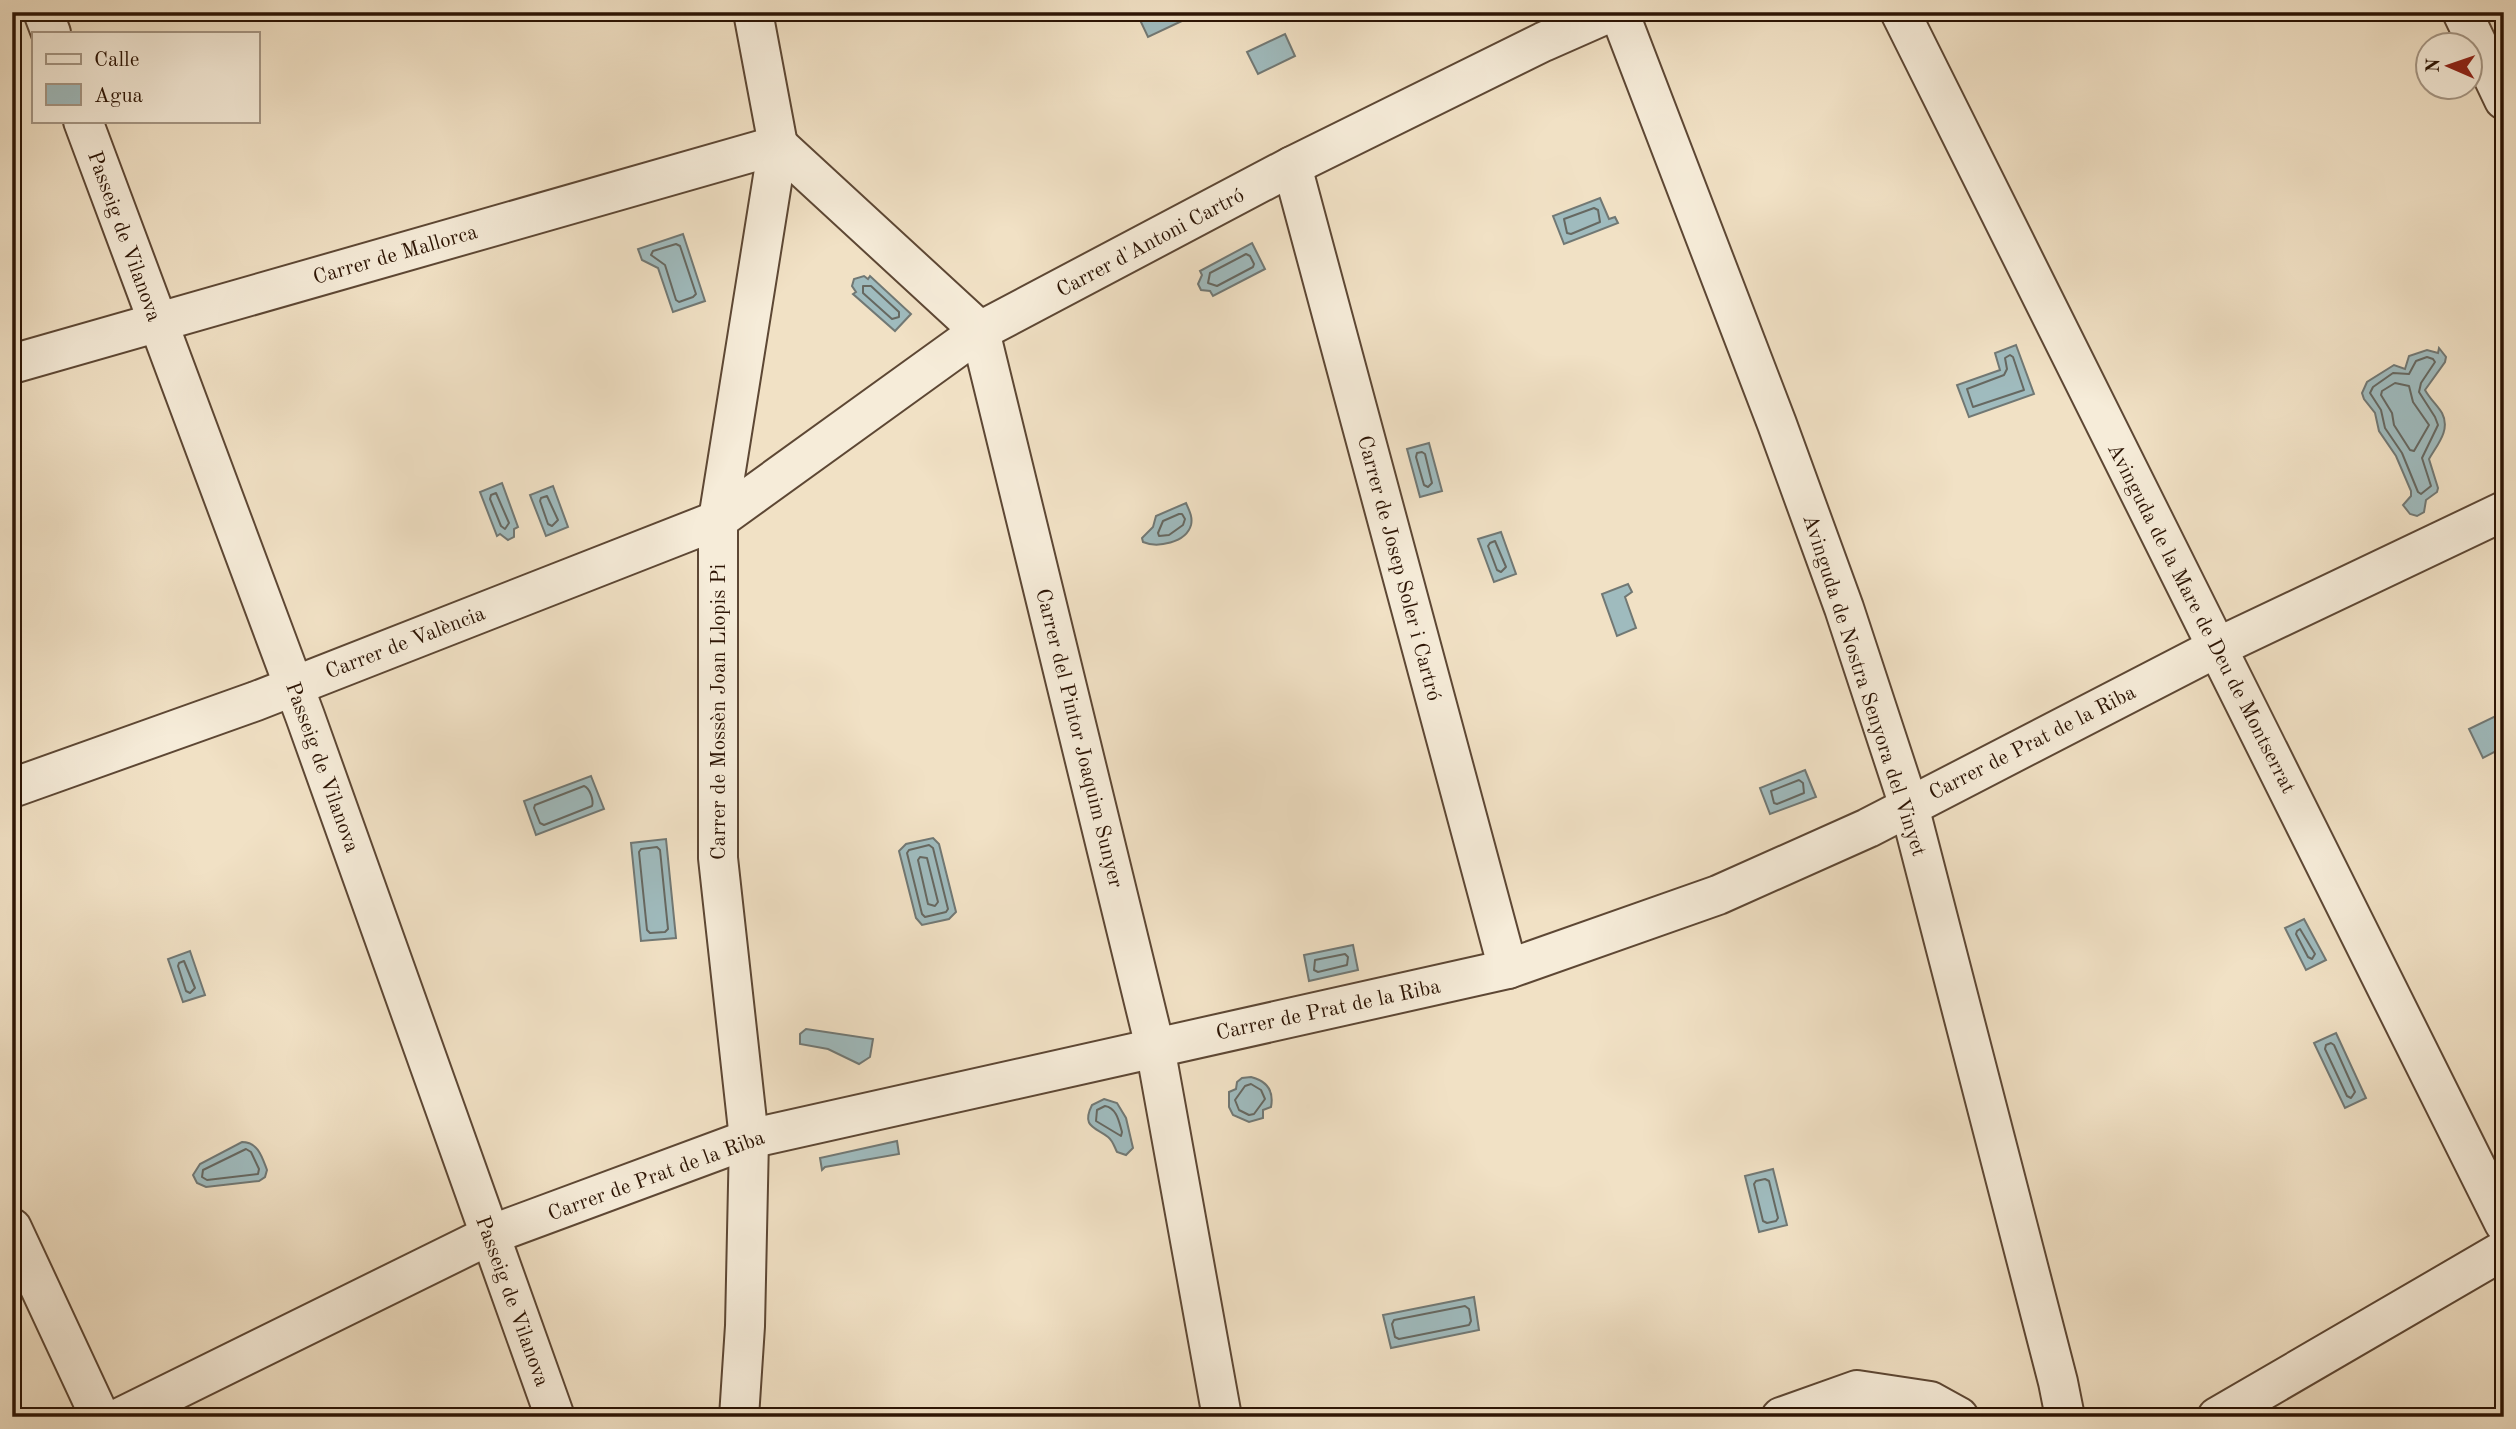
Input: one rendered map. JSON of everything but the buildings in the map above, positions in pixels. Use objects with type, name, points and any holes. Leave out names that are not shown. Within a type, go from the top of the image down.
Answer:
[{"type":"street","points":[[43,12],[51,32]]},
{"type":"street","name":"Carrer d'Antoni Cartró","points":[[718,520],[980,331],[1292,166],[1543,42],[1611,12]]},
{"type":"street","name":"Avinguda de Nostra Senyora del Vinyet","points":[[1619,12],[1777,424],[1839,594],[1909,806],[2065,1417]]},
{"type":"street","name":"Avinguda de la Mare de Deu de Montserrat","points":[[1900,12],[2504,1223]]},
{"type":"street","points":[[2462,12],[2504,100]]},
{"type":"street","name":"Carrer de Mossèn Joan Llopis Pi","points":[[739,1417],[745,1326],[749,1139],[718,858],[718,520],[778,145],[763,16]]},
{"type":"street","name":"Passeig de Vilanova","points":[[83,122],[293,685],[555,1417]]},
{"type":"street","points":[[778,145],[980,331]]},
{"type":"street","name":"Carrer de Mallorca","points":[[12,364],[778,145]]},
{"type":"street","name":"Carrer de Josep Soler i Cartró","points":[[1292,166],[1508,969]]},
{"type":"street","name":"Carrer del Pintor Joaquim Sunyer","points":[[980,331],[1155,1047],[1222,1417]]},
{"type":"street","name":"Carrer de Prat de la Riba","points":[[121,1417],[490,1235],[749,1139],[1508,969],[1718,895],[1868,828],[2218,647],[2504,511]]},
{"type":"street","name":"Carrer de València","points":[[12,788],[293,685],[718,520]]},
{"type":"street","points":[[12,1228],[100,1417]]},
{"type":"street","points":[[2217,1417],[2504,1250]]},
{"type":"street","points":[[1781,1417],[1857,1390],[1930,1401],[1959,1417]]},
{"type":"water","points":[[1155,12],[1201,12],[1148,37],[1140,20]]},
{"type":"water","points":[[1285,34],[1295,56],[1258,74],[1247,52]]},
{"type":"water","points":[[1600,198],[1609,219],[1615,217],[1618,223],[1564,244],[1553,216]]},
{"type":"water","points":[[683,234],[705,301],[673,312],[658,268],[642,260],[638,249]]},
{"type":"water","points":[[1252,243],[1265,269],[1213,296],[1210,291],[1201,290],[1198,284],[1202,275],[1200,271]]},
{"type":"water","points":[[864,276],[868,279],[870,276],[911,314],[895,331],[853,294],[856,292],[852,286],[854,279]]},
{"type":"water","points":[[2016,345],[2034,394],[1969,417],[1957,385],[2000,370],[1995,353]]},
{"type":"water","points":[[2439,348],[2446,357],[2445,362],[2425,390],[2442,413],[2445,425],[2442,437],[2429,459],[2438,488],[2437,492],[2426,500],[2424,512],[2417,516],[2410,514],[2403,505],[2411,496],[2411,491],[2396,456],[2379,431],[2375,413],[2362,393],[2367,382],[2394,365],[2405,369],[2409,356],[2427,350],[2438,353]]},
{"type":"water","points":[[1429,443],[1442,491],[1420,497],[1407,449]]},
{"type":"water","points":[[502,483],[518,527],[514,529],[514,537],[508,540],[500,534],[497,536],[480,492]]},
{"type":"water","points":[[553,486],[568,527],[546,536],[530,495]]},
{"type":"water","points":[[1186,503],[1191,525],[1183,536],[1170,543],[1143,542],[1142,538],[1153,527],[1156,516]]},
{"type":"water","points":[[1501,532],[1516,574],[1494,582],[1478,539]]},
{"type":"water","points":[[1628,584],[1632,592],[1625,597],[1636,628],[1617,636],[1602,594]]},
{"type":"water","points":[[2504,712],[2504,747],[2483,758],[2469,729]]},
{"type":"water","points":[[1805,770],[1816,797],[1770,814],[1760,788]]},
{"type":"water","points":[[591,776],[604,809],[536,835],[524,801]]},
{"type":"water","points":[[933,838],[939,844],[956,912],[949,919],[922,925],[916,918],[899,851],[906,844]]},
{"type":"water","points":[[666,839],[676,938],[641,941],[631,843]]},
{"type":"water","points":[[2304,919],[2326,960],[2306,970],[2285,928]]},
{"type":"water","points":[[1353,945],[1358,970],[1309,981],[1304,955]]},
{"type":"water","points":[[190,951],[205,995],[183,1002],[168,959]]},
{"type":"water","points":[[806,1029],[873,1039],[870,1057],[859,1064],[828,1049],[800,1044],[800,1034]]},
{"type":"water","points":[[2336,1033],[2366,1098],[2345,1108],[2314,1043]]},
{"type":"water","points":[[1251,1077],[1268,1088],[1272,1101],[1271,1107],[1263,1110],[1263,1118],[1249,1122],[1233,1115],[1229,1107],[1229,1092],[1236,1089],[1237,1082],[1242,1078]]},
{"type":"water","points":[[1104,1099],[1117,1103],[1126,1118],[1133,1148],[1126,1155],[1117,1152],[1110,1139],[1089,1122],[1092,1105]]},
{"type":"water","points":[[897,1141],[899,1154],[825,1167],[822,1170],[820,1158]]},
{"type":"water","points":[[242,1142],[259,1151],[267,1170],[265,1177],[259,1181],[206,1187],[197,1183],[193,1175],[200,1164]]},
{"type":"water","points":[[1773,1169],[1787,1225],[1759,1232],[1745,1176]]},
{"type":"water","points":[[1474,1297],[1479,1330],[1391,1348],[1383,1315]]}]
